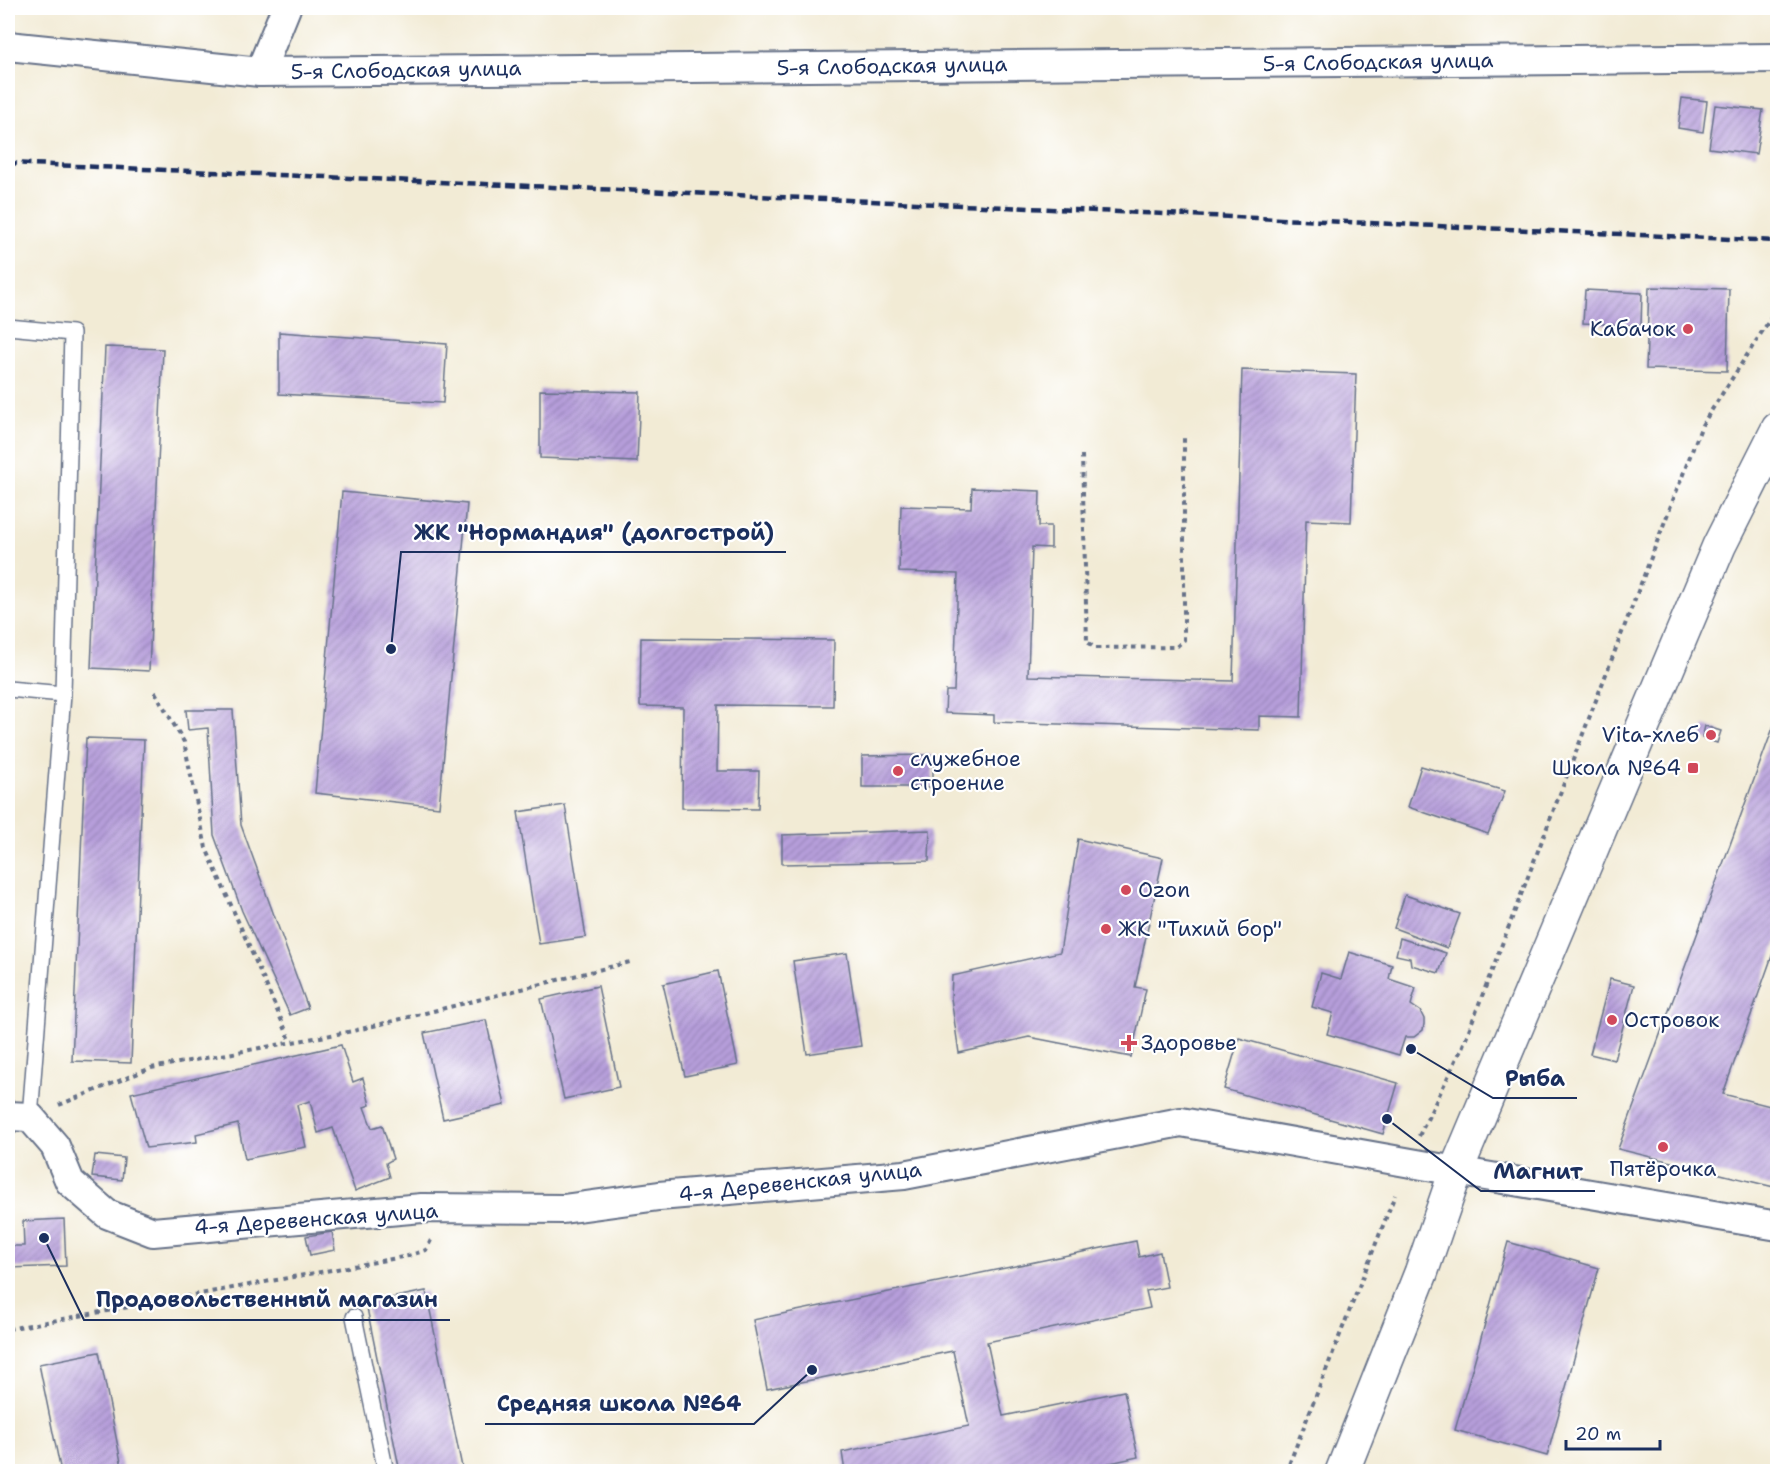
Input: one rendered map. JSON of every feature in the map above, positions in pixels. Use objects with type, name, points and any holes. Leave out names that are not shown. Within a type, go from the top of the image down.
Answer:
[{"type":"street","points":[[260,72],[286,8]]},
{"type":"street","name":"5-я Слободская улица","points":[[8,46],[260,72],[1778,58]]},
{"type":"street","points":[[1342,1472],[1421,1273],[1456,1172],[1719,546],[1770,463],[1778,429]]},
{"type":"street","name":"4-я Деревенская улица","points":[[19,1116],[55,1146],[70,1182],[107,1214],[153,1232],[422,1208],[563,1209],[659,1196],[904,1175],[1181,1122],[1456,1172],[1778,1226]]},
{"type":"lane","points":[[8,327],[72,333],[63,694],[19,1116]]},
{"type":"lane","points":[[8,689],[63,694]]},
{"type":"lane","points":[[354,1317],[386,1472]]},
{"type":"path","points":[[1414,1144],[1462,1048],[1702,425],[1778,307]]},
{"type":"path","points":[[1082,455],[1087,642],[1095,648],[1176,647],[1184,640],[1184,438]]},
{"type":"path","points":[[155,692],[183,742],[206,848],[291,1042]]},
{"type":"path","points":[[19,1116],[151,1068],[353,1031],[630,962]]},
{"type":"path","points":[[1286,1472],[1395,1195]]},
{"type":"path","points":[[8,1329],[408,1256],[426,1250],[442,1209]]},
{"type":"building","points":[[1682,98],[1707,101],[1703,132],[1678,128]]},
{"type":"building","points":[[1715,105],[1763,110],[1756,154],[1709,148]]},
{"type":"building","name":"Кабачок","points":[[1649,287],[1729,289],[1727,371],[1646,369]]},
{"type":"building","points":[[1585,290],[1642,293],[1641,326],[1583,323]]},
{"type":"building","points":[[279,332],[447,344],[443,403],[279,394]]},
{"type":"building","points":[[105,347],[163,349],[149,671],[91,668]]},
{"type":"building","points":[[1242,370],[1356,374],[1351,522],[1306,520],[1301,717],[1259,716],[1259,730],[994,722],[994,715],[945,713],[946,691],[954,691],[958,574],[899,572],[901,506],[971,508],[972,488],[1040,491],[1039,526],[1051,526],[1051,548],[1032,547],[1028,676],[1233,681]]},
{"type":"building","points":[[540,390],[640,392],[637,462],[540,458]]},
{"type":"building","points":[[342,492],[467,504],[439,807],[315,793]]},
{"type":"building","points":[[641,638],[834,640],[833,706],[718,705],[717,771],[759,771],[758,809],[682,808],[683,707],[640,706]]},
{"type":"building","points":[[186,710],[233,710],[241,825],[308,1008],[290,1015],[242,911],[214,835],[208,728],[188,730]]},
{"type":"building","points":[[1777,717],[1778,939],[1723,1094],[1778,1108],[1778,1188],[1618,1149]]},
{"type":"building","name":"Vita-хлеб","points":[[1705,726],[1721,731],[1717,743],[1702,738]]},
{"type":"building","points":[[86,738],[144,740],[131,1063],[72,1061]]},
{"type":"building","name":"служебное строение","points":[[933,755],[933,787],[862,787],[862,756]]},
{"type":"building","points":[[1421,766],[1505,791],[1488,834],[1408,807]]},
{"type":"building","points":[[565,805],[586,937],[539,944],[518,812]]},
{"type":"building","points":[[930,830],[929,861],[782,864],[782,835]]},
{"type":"building","name":"ЖК \"Тихий бор\"","points":[[1078,839],[1163,858],[1135,987],[1146,989],[1131,1057],[1029,1037],[959,1053],[951,998],[952,976],[1060,952]]},
{"type":"building","points":[[1405,895],[1460,914],[1447,948],[1394,928]]},
{"type":"building","points":[[1400,938],[1446,953],[1439,973],[1411,965],[1410,958],[1396,955]]},
{"type":"building","points":[[1349,952],[1392,965],[1389,979],[1416,988],[1411,1005],[1420,1011],[1424,1019],[1423,1030],[1414,1037],[1405,1037],[1399,1055],[1327,1034],[1333,1013],[1312,1007],[1321,973],[1341,979]]},
{"type":"building","points":[[847,953],[861,1046],[807,1054],[793,961]]},
{"type":"building","points":[[718,971],[738,1065],[685,1076],[663,984]]},
{"type":"building","name":"Островок","points":[[1610,979],[1634,985],[1614,1060],[1590,1054]]},
{"type":"building","points":[[598,986],[619,1087],[564,1099],[541,999]]},
{"type":"building","points":[[486,1020],[505,1105],[443,1119],[424,1033]]},
{"type":"building","points":[[1239,1038],[1398,1083],[1383,1134],[1224,1089]]},
{"type":"building","points":[[341,1045],[353,1082],[363,1078],[370,1105],[364,1107],[372,1128],[382,1125],[393,1159],[386,1163],[390,1177],[355,1191],[333,1128],[318,1133],[310,1101],[297,1105],[306,1147],[245,1159],[238,1124],[196,1134],[197,1142],[146,1148],[131,1093]]},
{"type":"building","points":[[95,1155],[124,1158],[122,1180],[92,1177]]},
{"type":"building","points":[[64,1219],[66,1266],[8,1268],[8,1246],[24,1246],[23,1221]]},
{"type":"building","points":[[332,1232],[335,1250],[310,1255],[306,1236]]},
{"type":"building","points":[[1136,1241],[1139,1257],[1160,1252],[1167,1287],[1146,1291],[1150,1308],[987,1342],[1003,1416],[1124,1391],[1138,1457],[1069,1472],[845,1472],[842,1452],[969,1426],[953,1351],[767,1389],[753,1320]]},
{"type":"building","points":[[1508,1242],[1599,1268],[1547,1456],[1455,1430]]},
{"type":"building","points":[[426,1291],[463,1472],[400,1472],[366,1303]]},
{"type":"building","points":[[99,1352],[123,1472],[61,1472],[39,1364]]},
{"type":"railway","points":[[8,163],[1778,241]]},
{"type":"place","name":"Кабачок","points":[[1688,329]]},
{"type":"place","name":"ЖК \"Нормандия\" (долгострой)","points":[[391,649]]},
{"type":"place","name":"Vita-хлеб","points":[[1711,735]]},
{"type":"place","name":"Школа №64","points":[[1693,768]]},
{"type":"place","name":"служебное строение","points":[[898,771]]},
{"type":"place","name":"Ozon","points":[[1126,890]]},
{"type":"place","name":"ЖК \"Тихий бор\"","points":[[1106,929]]},
{"type":"place","name":"Островок","points":[[1612,1020]]},
{"type":"place","name":"Здоровье","points":[[1129,1043]]},
{"type":"place","name":"Рыба","points":[[1411,1049]]},
{"type":"place","name":"Магнит","points":[[1387,1119]]},
{"type":"place","name":"Пятёрочка","points":[[1663,1147]]},
{"type":"place","name":"Продовольственный магазин","points":[[44,1238]]},
{"type":"place","name":"Средняя школа №64","points":[[812,1370]]}]
